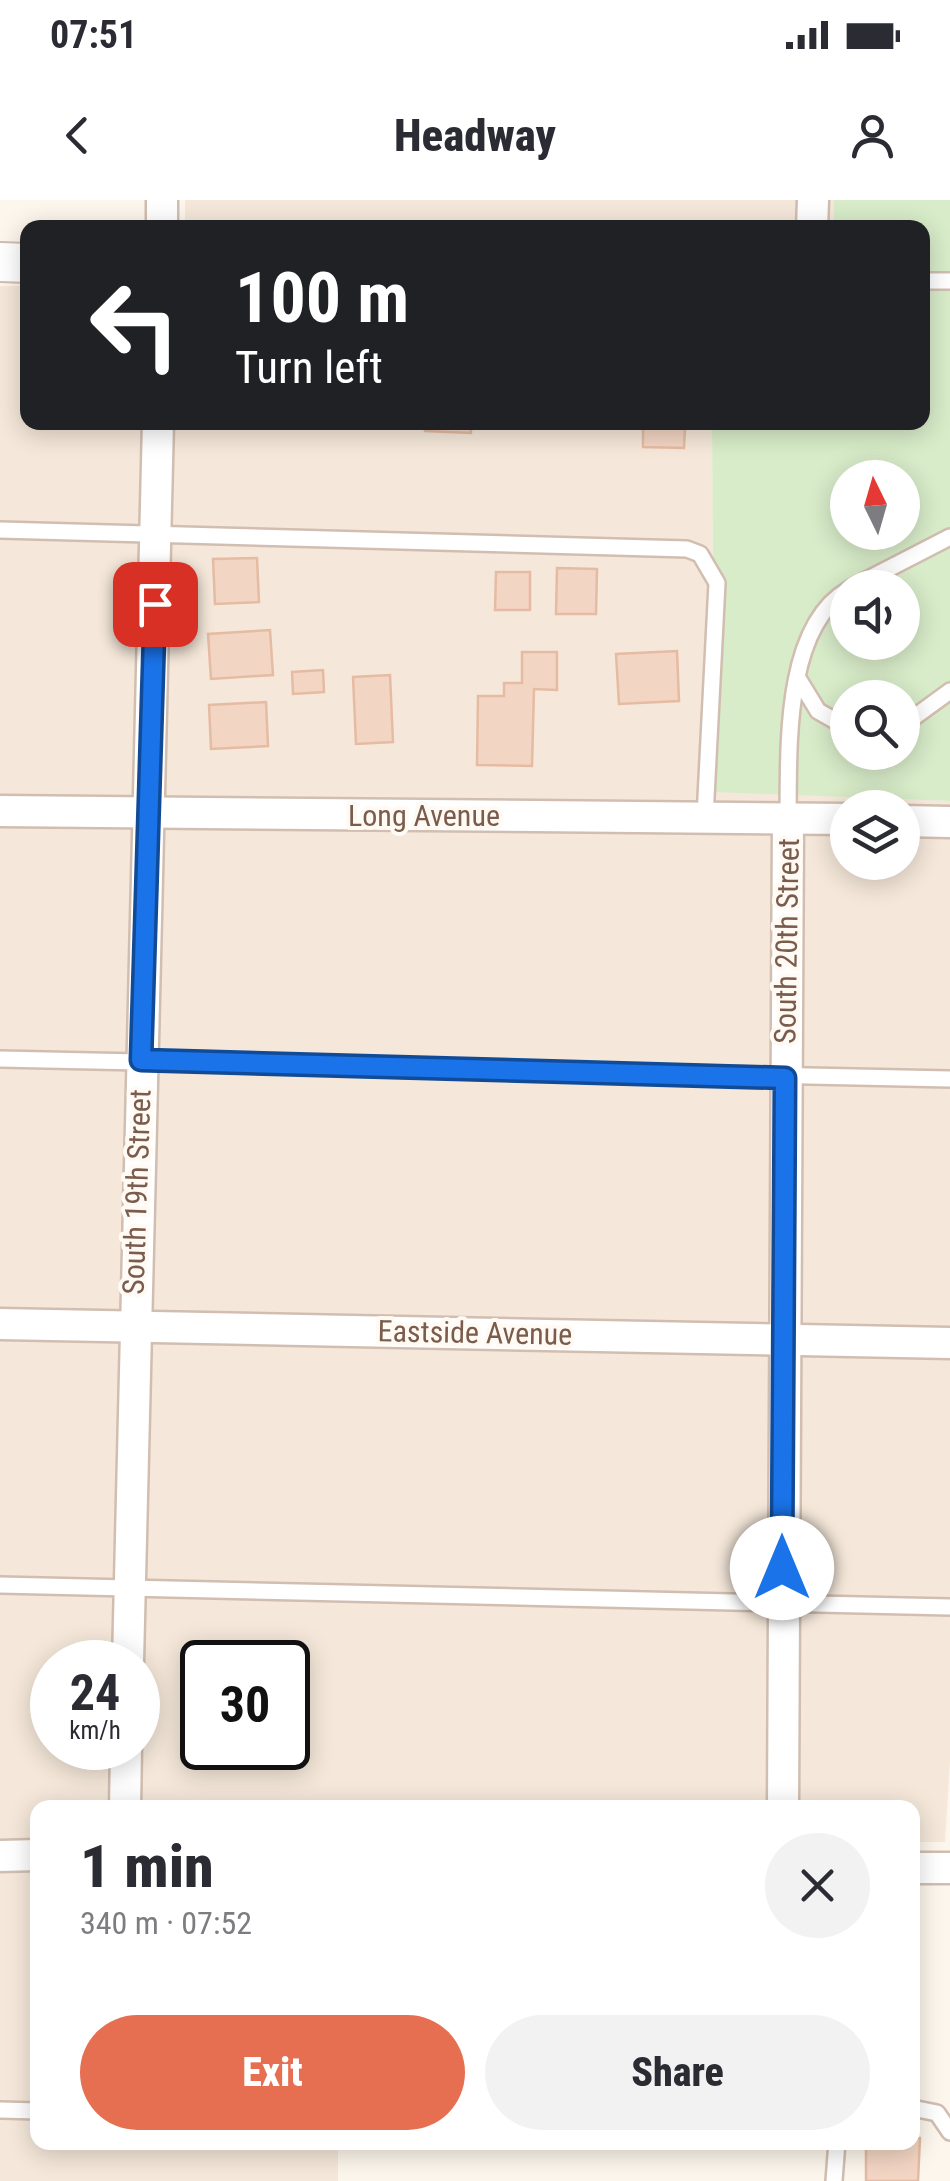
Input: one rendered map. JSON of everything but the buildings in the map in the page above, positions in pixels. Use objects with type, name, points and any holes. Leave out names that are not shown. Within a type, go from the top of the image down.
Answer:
[{"type":"street","name":"South 19th Street","points":[[128,1640],[158,430]]},
{"type":"street","name":"Long Avenue","points":[[0,812],[830,818]]},
{"type":"street","name":"South 20th Street","points":[[783,1800],[782,1340],[788,817]]},
{"type":"street","points":[[920,821],[950,822]]},
{"type":"street","name":"Eastside Avenue","points":[[0,1324],[950,1343]]},
{"type":"street","points":[[125,1800],[126,1770]]},
{"type":"street","points":[[0,1856],[30,1856]]},
{"type":"street","points":[[920,1868],[950,1868]]},
{"type":"lane","points":[[0,530],[687,549],[700,554],[716,583],[705,817]]},
{"type":"lane","name":"South 20th Street","points":[[885,570],[950,537]]},
{"type":"lane","name":"South 20th Street","points":[[788,817],[790,730],[798,676],[816,621],[830,607]]},
{"type":"lane","points":[[798,676],[801,689],[818,711],[830,718]]},
{"type":"lane","points":[[920,713],[950,691]]},
{"type":"lane","points":[[0,1059],[950,1079]]},
{"type":"lane","points":[[0,1586],[950,1608]]},
{"type":"lane","points":[[0,2110],[30,2111]]},
{"type":"lane","points":[[920,2110],[937,2113],[950,2132]]},
{"type":"lane","points":[[834,2181],[836,2150]]},
{"type":"shaded area","points":[[185,200],[834,200],[834,220],[185,220]]},
{"type":"shaded area","points":[[0,286],[20,286],[20,430],[712,430],[714,791],[830,796],[830,880],[920,880],[920,800],[950,801],[950,1760],[945,1842],[920,1842],[920,1800],[30,1800],[30,2150],[338,2150],[338,2181],[0,2181]]},
{"type":"green space","points":[[834,200],[950,200],[950,801],[920,800],[920,790],[830,790],[830,796],[714,792],[712,430],[930,430],[930,220],[834,220]]},
{"type":"route","points":[[155,604],[141,1060],[785,1078],[782,1568]]}]
